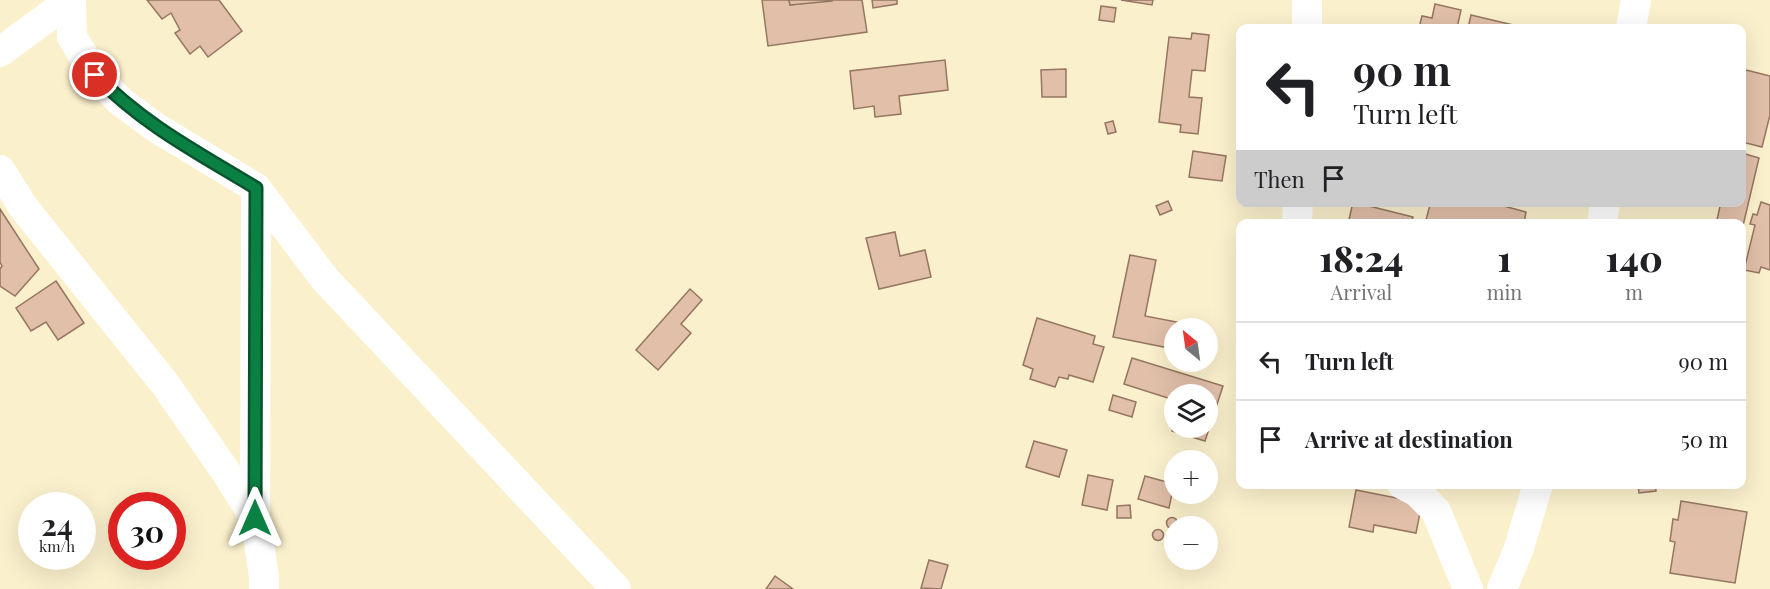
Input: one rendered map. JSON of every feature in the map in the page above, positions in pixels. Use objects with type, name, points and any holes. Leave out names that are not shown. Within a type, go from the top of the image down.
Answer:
[{"type":"street","points":[[0,52],[71,0]]},
{"type":"street","points":[[71,0],[72,37],[95,75],[120,101],[155,127],[256,188],[324,278],[616,589]]},
{"type":"street","points":[[1307,0],[1307,24]]},
{"type":"street","points":[[1632,24],[1636,0]]},
{"type":"street","points":[[0,170],[24,208],[165,384],[255,518]]},
{"type":"street","points":[[256,188],[255,518],[264,589]]},
{"type":"street","points":[[1411,489],[1436,511],[1468,589]]},
{"type":"street","points":[[1502,589],[1519,548],[1537,489]]},
{"type":"building","points":[[147,0],[219,0],[242,31],[208,57],[200,46],[190,54],[175,33],[180,30],[171,13],[162,19]]},
{"type":"building","points":[[762,0],[789,0],[790,5],[832,0],[862,0],[867,32],[768,46]]},
{"type":"building","points":[[789,0],[832,0],[832,1],[790,5]]},
{"type":"building","points":[[872,0],[897,0],[897,4],[873,8]]},
{"type":"building","points":[[1121,0],[1153,0],[1152,5]]},
{"type":"building","points":[[1435,4],[1461,10],[1458,24],[1420,24],[1422,16],[1432,18]]},
{"type":"building","points":[[1101,6],[1116,8],[1114,22],[1099,20]]},
{"type":"building","points":[[1471,15],[1509,24],[1469,24]]},
{"type":"building","points":[[1192,33],[1209,35],[1205,71],[1192,70],[1189,97],[1202,98],[1198,134],[1180,132],[1181,125],[1159,122],[1169,37],[1191,39]]},
{"type":"building","points":[[945,60],[948,90],[899,96],[901,114],[875,117],[874,106],[854,109],[850,71]]},
{"type":"building","points":[[1066,69],[1066,97],[1042,97],[1041,70]]},
{"type":"building","points":[[1746,70],[1770,76],[1770,115],[1762,147],[1746,143]]},
{"type":"building","points":[[1113,121],[1116,132],[1108,134],[1105,123]]},
{"type":"building","points":[[1193,151],[1226,156],[1222,181],[1189,177]]},
{"type":"building","points":[[1746,154],[1759,158],[1745,219],[1717,219],[1720,207],[1746,207]]},
{"type":"building","points":[[1168,201],[1172,210],[1160,215],[1156,206]]},
{"type":"building","points":[[1761,202],[1770,205],[1770,270],[1761,267],[1759,273],[1746,270],[1755,225],[1750,224],[1753,214],[1757,215]]},
{"type":"building","points":[[1352,207],[1373,207],[1413,217],[1412,219],[1349,219]]},
{"type":"building","points":[[1429,207],[1508,207],[1526,212],[1525,219],[1426,219]]},
{"type":"building","points":[[0,209],[39,269],[15,296],[0,286],[2,266],[0,262]]},
{"type":"building","points":[[895,232],[900,256],[925,250],[931,277],[879,289],[866,238]]},
{"type":"building","points":[[1130,255],[1156,260],[1145,316],[1164,320],[1164,347],[1113,337]]},
{"type":"building","points":[[56,281],[84,323],[58,340],[46,322],[31,331],[16,308]]},
{"type":"building","points":[[690,289],[702,300],[681,324],[691,333],[658,370],[636,350]]},
{"type":"building","points":[[1037,318],[1095,336],[1093,344],[1104,347],[1093,382],[1069,375],[1068,379],[1059,377],[1055,387],[1030,379],[1033,369],[1023,365]]},
{"type":"building","points":[[1132,358],[1164,368],[1164,372],[1178,372],[1216,384],[1164,384],[1164,397],[1124,384]]},
{"type":"building","points":[[1218,384],[1223,386],[1218,401]]},
{"type":"building","points":[[1113,395],[1136,402],[1132,417],[1109,410]]},
{"type":"building","points":[[1034,441],[1067,450],[1059,477],[1026,467]]},
{"type":"building","points":[[1088,475],[1113,480],[1107,510],[1082,505]]},
{"type":"building","points":[[1145,476],[1164,481],[1164,504],[1170,504],[1169,508],[1138,499]]},
{"type":"building","points":[[1639,489],[1656,489],[1656,491],[1639,493]]},
{"type":"building","points":[[1356,490],[1422,503],[1416,533],[1374,525],[1373,532],[1349,527]]},
{"type":"building","points":[[1681,501],[1747,512],[1735,583],[1670,573],[1675,542],[1670,541],[1673,519],[1678,520]]},
{"type":"building","points":[[1130,505],[1131,518],[1117,518],[1117,506]]},
{"type":"building","points":[[1158,529],[1164,535],[1162,539],[1158,541],[1154,539],[1152,535],[1154,531]]},
{"type":"building","points":[[929,560],[948,565],[941,589],[921,588]]},
{"type":"building","points":[[775,576],[793,589],[766,589]]},
{"type":"route","points":[[95,75],[120,101],[155,127],[256,188],[255,518]]}]
